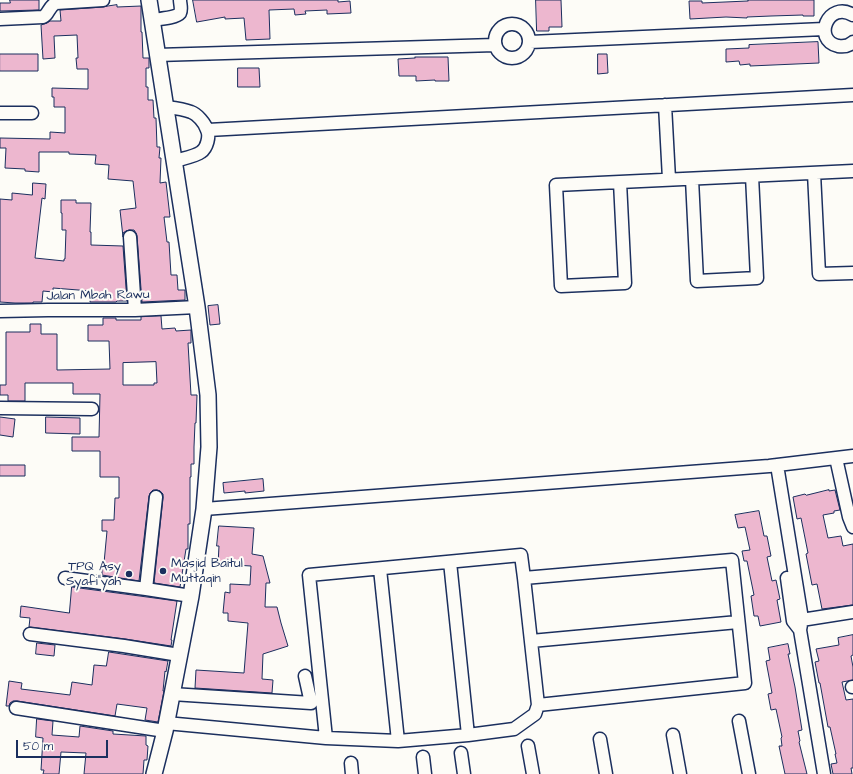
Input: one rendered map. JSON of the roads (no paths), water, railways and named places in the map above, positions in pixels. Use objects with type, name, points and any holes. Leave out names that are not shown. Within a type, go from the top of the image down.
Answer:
[{"type":"street","points":[[0,19],[42,17],[45,16],[51,6],[56,3],[103,0]]},
{"type":"street","points":[[149,0],[197,307],[208,395],[209,447],[204,509],[191,596],[172,694],[154,774]]},
{"type":"street","points":[[152,20],[177,15],[181,10],[180,0]]},
{"type":"street","points":[[853,15],[848,12],[840,11],[832,14],[826,21],[824,29],[830,42],[836,46],[844,46],[853,42]]},
{"type":"street","points":[[506,24],[514,24],[522,27],[528,33],[530,42],[524,55],[510,59],[503,57],[498,52],[495,45],[495,37],[499,29],[506,24]]},
{"type":"street","points":[[530,42],[824,29]]},
{"type":"street","points":[[157,55],[495,45]]},
{"type":"street","points":[[208,130],[853,95]]},
{"type":"street","points":[[665,105],[669,180]]},
{"type":"street","points":[[166,107],[192,112],[201,120],[208,130],[208,139],[202,152],[174,161]]},
{"type":"street","points":[[0,113],[32,113]]},
{"type":"street","points":[[620,182],[625,283],[561,286],[556,185],[853,171]]},
{"type":"street","points":[[814,173],[819,274],[853,273]]},
{"type":"street","points":[[692,179],[697,281],[750,279],[757,278],[752,176]]},
{"type":"street","points":[[130,237],[135,310]]},
{"type":"street","name":"Jalan Mbah Rawu","points":[[0,311],[135,310],[197,307]]},
{"type":"street","points":[[0,408],[92,409]]},
{"type":"street","points":[[204,509],[811,462],[853,456]]},
{"type":"street","points":[[836,458],[852,520]]},
{"type":"street","points":[[773,465],[798,624],[824,774]]},
{"type":"street","points":[[146,589],[156,497]]},
{"type":"street","points":[[16,708],[165,727],[326,738],[398,741],[468,735],[514,729],[535,714],[538,705],[521,555],[309,576],[326,738]]},
{"type":"street","points":[[524,578],[732,560],[745,683],[538,705]]},
{"type":"street","points":[[450,562],[468,735]]},
{"type":"street","points":[[380,569],[398,741]]},
{"type":"street","points":[[65,578],[191,596]]},
{"type":"street","points":[[798,624],[853,612]]},
{"type":"street","points":[[531,641],[738,622]]},
{"type":"street","points":[[30,634],[124,646],[179,655]]},
{"type":"street","points":[[172,694],[311,703],[306,676]]},
{"type":"street","points":[[739,720],[749,774]]},
{"type":"street","points":[[673,735],[680,774]]},
{"type":"street","points":[[600,739],[606,774]]},
{"type":"street","points":[[528,746],[533,774]]},
{"type":"street","points":[[460,753],[464,774]]},
{"type":"street","points":[[423,757],[426,774]]},
{"type":"place","name":"Masjid Baitul Muttaqin","points":[[163,571]]},
{"type":"place","name":"TPQ Asy Syafi\"yah","points":[[129,574]]}]
